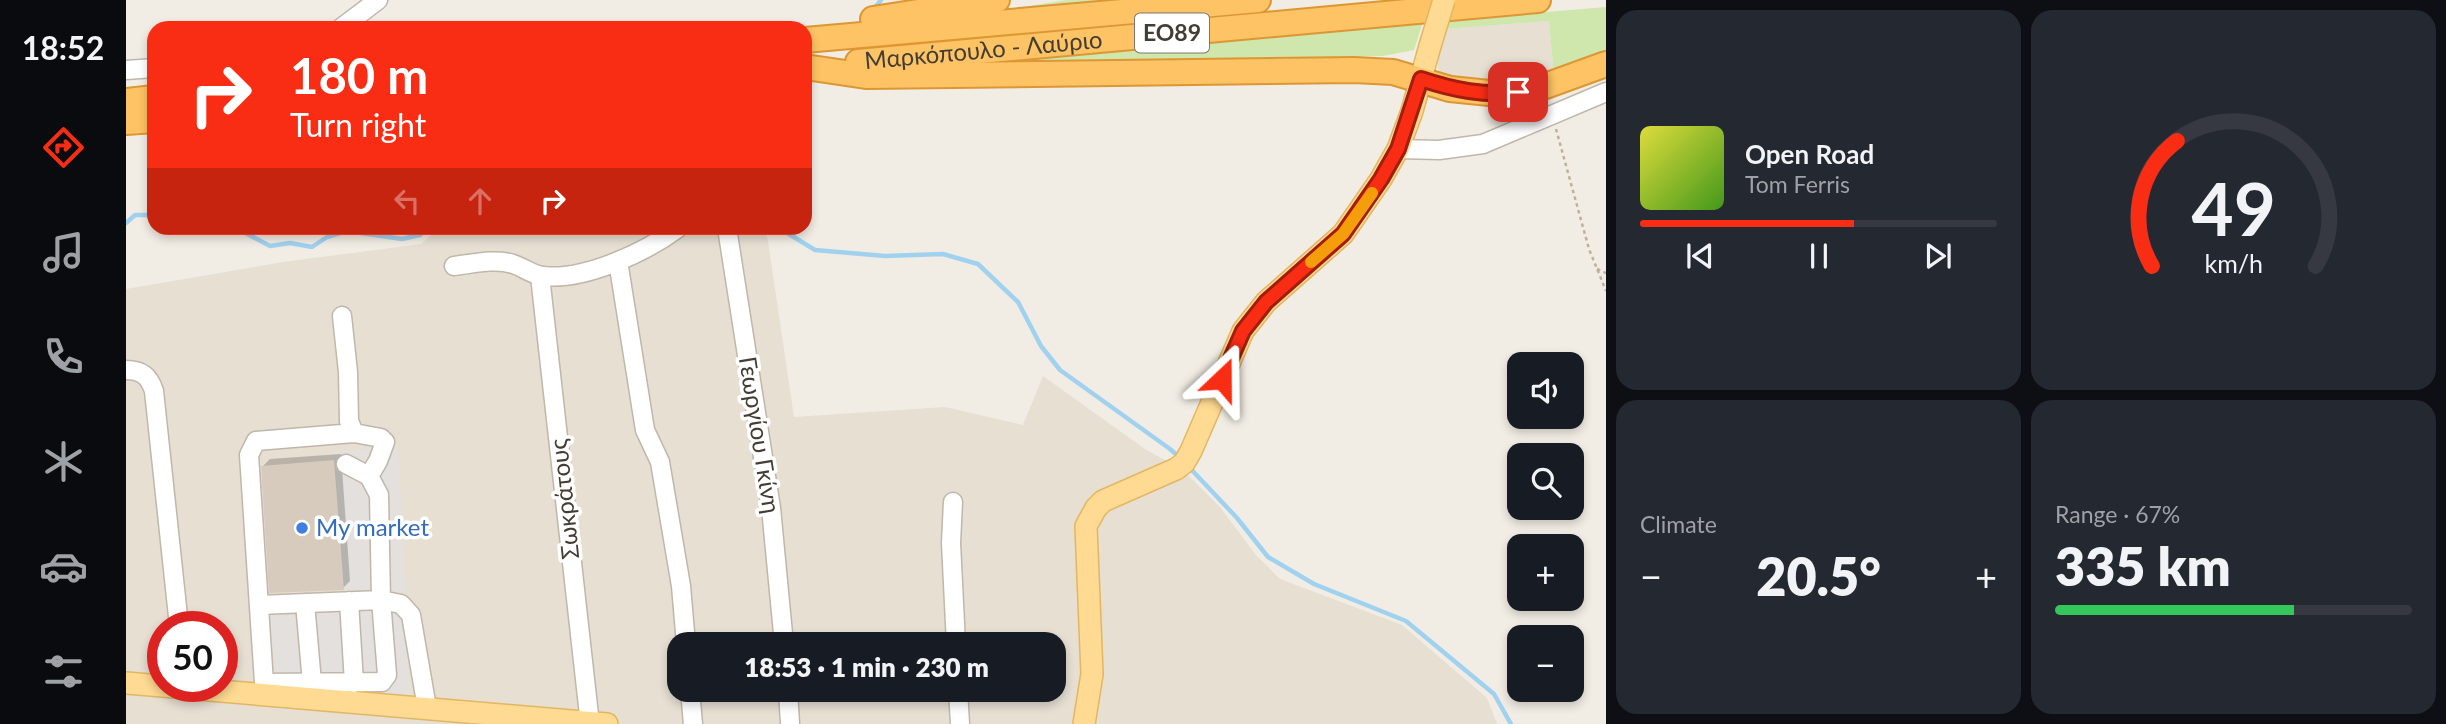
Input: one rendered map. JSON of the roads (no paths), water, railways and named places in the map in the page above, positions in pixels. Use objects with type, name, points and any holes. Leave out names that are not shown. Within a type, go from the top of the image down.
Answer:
[{"type":"highway","points":[[812,29],[997,0]]},
{"type":"highway","name":"Μαρκόπουλο - Λαύριο","points":[[812,39],[1258,0]]},
{"type":"highway","name":"Μαρκόπουλο - Λαύριο","points":[[812,66],[1538,0]]},
{"type":"highway","points":[[812,68],[866,76],[1354,70],[1392,72],[1450,89],[1499,94],[1537,89],[1606,64]]},
{"type":"highway","points":[[126,101],[147,99]]},
{"type":"highway","points":[[126,122],[147,120]]},
{"type":"main road","points":[[1084,724],[1092,674],[1086,526],[1103,501],[1184,463],[1243,331],[1266,302],[1343,234],[1381,179],[1398,149],[1444,0]]},
{"type":"main road","points":[[126,683],[147,684]]},
{"type":"main road","points":[[238,687],[302,688],[515,720],[596,724]]},
{"type":"street","points":[[350,21],[378,0]]},
{"type":"street","points":[[126,70],[147,68]]},
{"type":"street","points":[[1398,149],[1439,150],[1483,144],[1606,92]]},
{"type":"street","points":[[454,267],[492,262],[511,263],[540,276],[582,274],[618,261],[665,235]]},
{"type":"street","name":"Γεωργίου Γκίνη","points":[[728,235],[771,508],[783,632]]},
{"type":"street","points":[[618,261],[645,430],[660,462],[681,586],[685,632]]},
{"type":"street","name":"Σωκράτους","points":[[540,276],[596,724]]},
{"type":"street","points":[[342,316],[349,421],[354,433]]},
{"type":"street","points":[[126,370],[144,374],[151,381],[154,391],[177,611]]},
{"type":"street","points":[[305,603],[302,688],[264,683],[249,455],[256,441],[354,433],[381,438],[385,442],[369,476]]},
{"type":"street","points":[[337,693],[354,683],[382,682],[387,676],[381,600],[379,495],[369,476],[346,464]]},
{"type":"street","points":[[953,502],[951,543],[955,632]]},
{"type":"street","points":[[259,605],[381,600],[401,604],[411,615],[428,708]]},
{"type":"street","points":[[349,601],[354,683]]},
{"type":"street","points":[[691,702],[693,724]]},
{"type":"street","points":[[789,702],[790,724]]},
{"type":"street","points":[[959,702],[960,724]]},
{"type":"waterway","points":[[873,10],[881,0]]},
{"type":"waterway","points":[[126,223],[135,215],[147,215]]},
{"type":"waterway","points":[[249,235],[270,246],[290,243],[312,247],[334,235]]},
{"type":"waterway","points":[[374,235],[402,239],[420,235]]},
{"type":"waterway","points":[[790,235],[815,250],[885,256],[943,254],[978,264],[1018,302],[1041,346],[1060,370],[1179,457]]},
{"type":"waterway","points":[[1188,466],[1237,518],[1268,557],[1314,584],[1406,621],[1494,694],[1511,724]]},
{"type":"place","name":"My market","points":[[302,528]]}]
